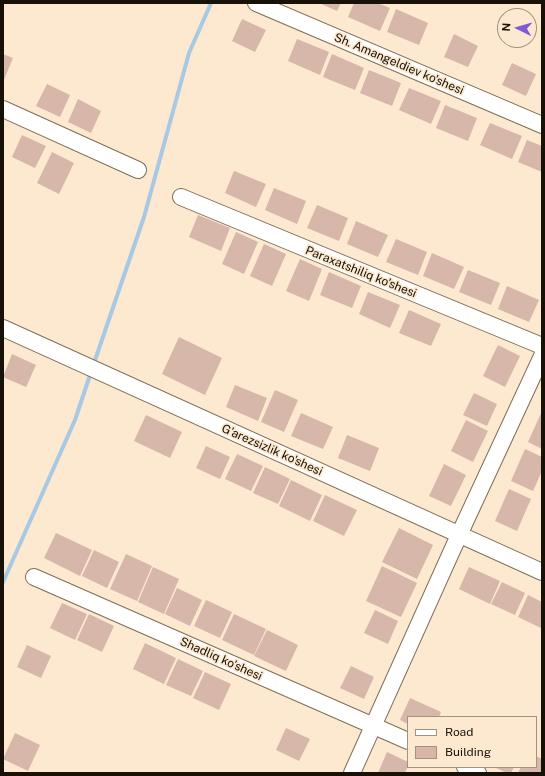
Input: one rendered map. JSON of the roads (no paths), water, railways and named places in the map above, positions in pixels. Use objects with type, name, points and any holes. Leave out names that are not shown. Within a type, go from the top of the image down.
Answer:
[{"type":"street","name":"Sh. Amangeldiev ko'shesi","points":[[256,3],[542,125]]},
{"type":"street","points":[[3,109],[138,170]]},
{"type":"street","name":"Paraxatshiliq ko'shesi","points":[[181,197],[542,346]]},
{"type":"street","name":"G'arezsizlik ko'shesi","points":[[3,328],[542,572]]},
{"type":"street","points":[[352,773],[374,727],[459,535],[542,356]]},
{"type":"street","name":"Shadliq ko'shesi","points":[[34,577],[407,741]]},
{"type":"street","points":[[467,768],[478,773]]},
{"type":"waterway","points":[[93,366],[144,217],[189,53],[211,3]]},
{"type":"waterway","points":[[3,582],[75,420],[91,372]]}]
